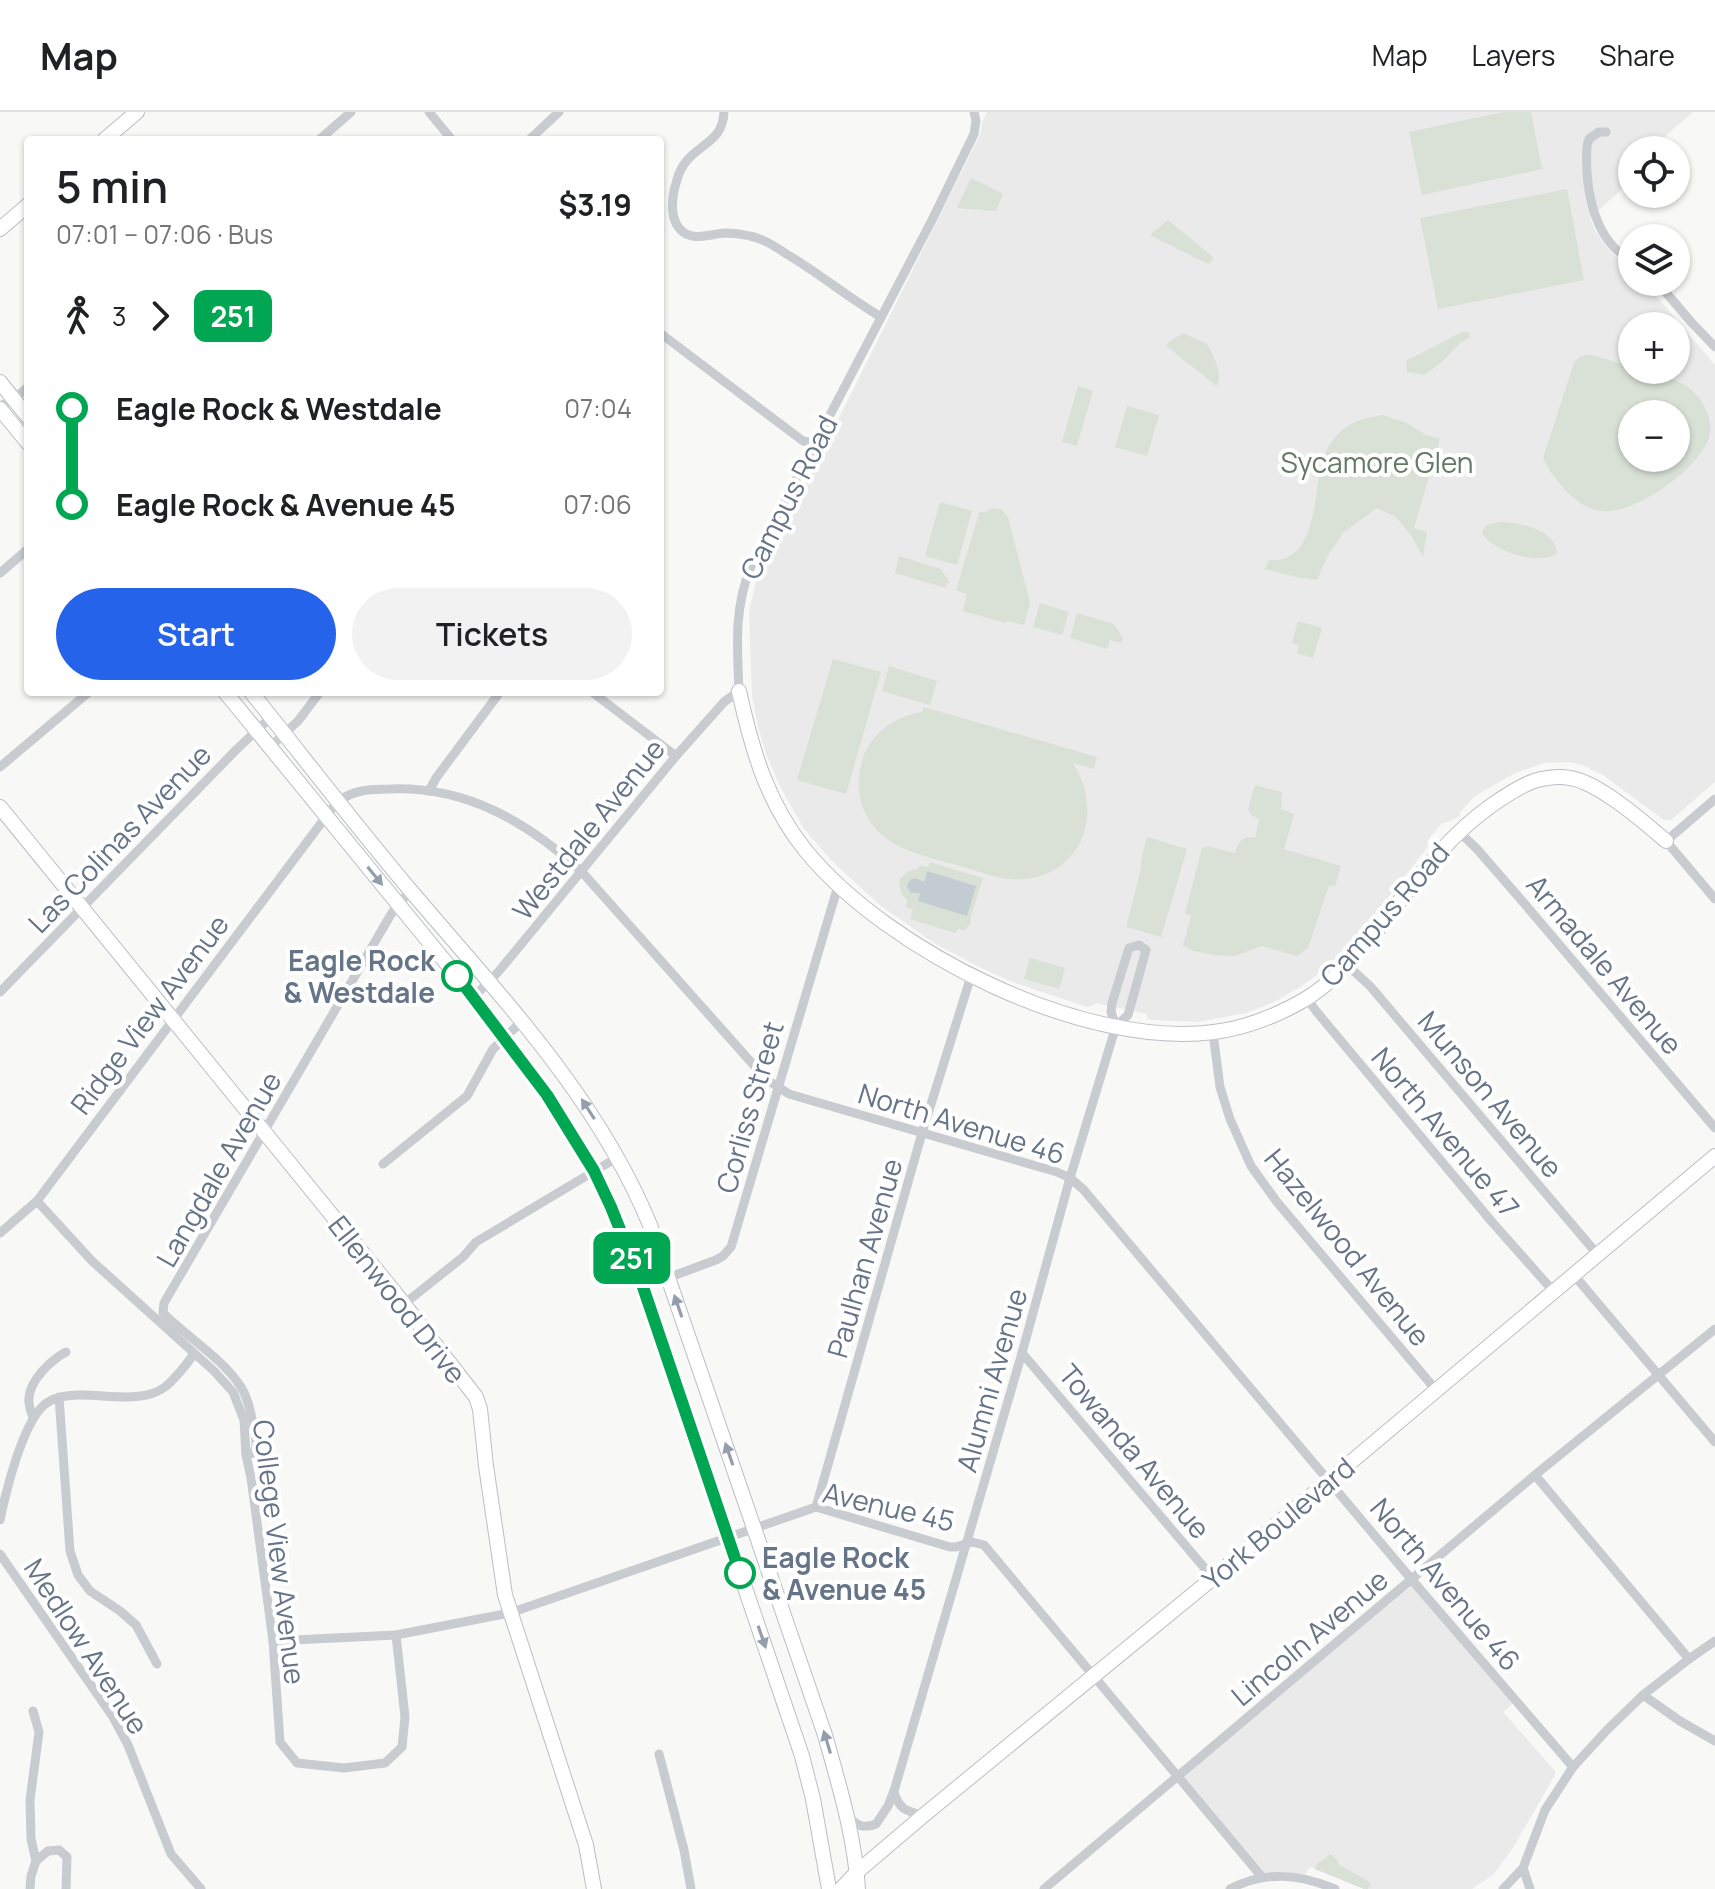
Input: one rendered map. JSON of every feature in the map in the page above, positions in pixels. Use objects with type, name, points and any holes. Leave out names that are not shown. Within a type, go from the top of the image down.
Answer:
[{"type":"main road","points":[[109,136],[137,112]]},
{"type":"main road","points":[[0,229],[24,208]]},
{"type":"main road","points":[[0,382],[5,405],[24,436]]},
{"type":"main road","points":[[5,405],[24,415]]},
{"type":"main road","name":"Campus Road","points":[[739,691],[755,759],[776,807],[805,849],[838,886],[917,945],[971,976],[1034,1003],[1116,1026],[1169,1033],[1213,1033],[1259,1021],[1307,998],[1347,965],[1458,831],[1503,797],[1534,782],[1555,777],[1584,782],[1666,841]]},
{"type":"main road","points":[[228,696],[474,997],[547,1095],[594,1171],[643,1287],[788,1714],[811,1790],[829,1889]]},
{"type":"main road","points":[[254,696],[337,802],[565,1075],[635,1189],[825,1735],[843,1801],[858,1889]]},
{"type":"main road","name":"Ellenwood Drive","points":[[0,807],[476,1397],[505,1595],[586,1845],[594,1889]]},
{"type":"main road","name":"York Boulevard","points":[[841,1889],[924,1815],[1213,1578],[1715,1156]]},
{"type":"main road","points":[[811,1790],[838,1781]]},
{"type":"street","points":[[324,136],[351,112]]},
{"type":"street","points":[[429,112],[449,136]]},
{"type":"street","points":[[533,136],[559,112]]},
{"type":"street","points":[[724,112],[722,127],[716,136],[686,159],[680,168],[672,208],[674,221],[679,228],[695,237],[735,234],[762,239],[881,317]]},
{"type":"street","name":"Campus Road","points":[[739,691],[737,623],[743,585],[974,134],[974,112]]},
{"type":"street","points":[[1606,132],[1599,132],[1589,139],[1587,146],[1590,194],[1603,232],[1618,251]]},
{"type":"street","points":[[1669,296],[1715,347]]},
{"type":"street","points":[[664,336],[803,441],[815,443]]},
{"type":"street","points":[[5,405],[24,390]]},
{"type":"street","points":[[0,573],[24,552]]},
{"type":"street","name":"Westdale Avenue","points":[[474,997],[490,982],[676,756],[724,702],[739,691]]},
{"type":"street","points":[[0,767],[84,696]]},
{"type":"street","points":[[269,748],[298,721],[317,696]]},
{"type":"street","points":[[429,791],[497,696]]},
{"type":"street","points":[[597,696],[676,756]]},
{"type":"street","name":"Las Colinas Avenue","points":[[0,992],[271,717]]},
{"type":"street","name":"North Avenue 46","points":[[337,802],[347,794],[401,788],[429,791],[480,805],[511,818],[556,848],[582,872],[766,1079],[778,1087],[789,1094],[1070,1178],[1083,1189],[1573,1767]]},
{"type":"street","points":[[1666,841],[1715,799]]},
{"type":"street","name":"Ridge View Avenue","points":[[0,1233],[37,1201],[337,802]]},
{"type":"street","name":"Armadale Avenue","points":[[1458,831],[1517,894],[1715,1128]]},
{"type":"street","name":"Campus Road","points":[[1666,841],[1715,899]]},
{"type":"street","name":"Corliss Street","points":[[643,1287],[716,1260],[731,1247],[838,886]]},
{"type":"street","name":"Langdale Avenue","points":[[246,1455],[254,1453],[256,1442],[249,1405],[242,1389],[211,1355],[163,1313],[164,1303],[398,904],[411,891]]},
{"type":"street","name":"Alumni Avenue","points":[[843,1801],[857,1825],[871,1827],[881,1819],[894,1791],[1070,1178],[1116,1026],[1128,1015],[1146,950],[1139,945],[1129,948],[1112,1003],[1111,1012],[1116,1026]]},
{"type":"street","name":"Munson Avenue","points":[[1347,965],[1370,986],[1598,1255]]},
{"type":"street","name":"Paulhan Avenue","points":[[816,1507],[922,1133],[971,976]]},
{"type":"street","name":"North Avenue 47","points":[[1307,998],[1482,1211],[1554,1292]]},
{"type":"street","points":[[383,1164],[467,1096],[493,1049],[522,1021]]},
{"type":"street","name":"Hazelwood Avenue","points":[[1213,1033],[1220,1087],[1251,1166],[1277,1202],[1436,1390]]},
{"type":"street","points":[[404,1304],[463,1257],[476,1242],[618,1157]]},
{"type":"street","name":"College View Avenue","points":[[37,1201],[92,1261],[214,1371],[233,1392],[244,1420],[246,1455],[273,1641],[280,1742],[297,1763],[344,1768],[385,1763],[402,1747],[405,1717],[396,1635]]},
{"type":"street","points":[[1574,1275],[1715,1442]]},
{"type":"street","name":"Lincoln Avenue","points":[[1044,1889],[1535,1475],[1715,1329]]},
{"type":"street","points":[[33,1418],[28,1401],[30,1389],[55,1358],[66,1352]]},
{"type":"street","name":"Towanda Avenue","points":[[1022,1353],[1213,1578]]},
{"type":"street","points":[[0,1520],[14,1464],[33,1418],[45,1404],[59,1397],[150,1394],[164,1387],[194,1354]]},
{"type":"street","points":[[59,1397],[70,1551],[78,1575],[90,1591],[136,1625],[157,1664]]},
{"type":"street","points":[[1535,1475],[1689,1659]]},
{"type":"street","name":"Avenue 45","points":[[273,1641],[396,1635],[510,1613],[816,1507],[950,1547],[978,1542],[984,1545],[1262,1877]]},
{"type":"street","name":"Medlow Avenue","points":[[0,1554],[113,1717],[128,1745],[171,1854],[201,1889]]},
{"type":"street","points":[[1503,1889],[1523,1868],[1545,1810],[1573,1767],[1643,1695],[1715,1641]]},
{"type":"street","points":[[1643,1695],[1715,1741]]},
{"type":"street","points":[[30,1889],[36,1861],[31,1839],[30,1800],[39,1732],[33,1711]]},
{"type":"street","points":[[659,1754],[691,1889]]},
{"type":"street","points":[[894,1791],[899,1806],[904,1810],[924,1815]]},
{"type":"street","points":[[36,1861],[48,1851],[59,1850],[67,1857],[66,1889]]},
{"type":"street","points":[[1523,1868],[1530,1889]]},
{"type":"street","points":[[1230,1889],[1262,1877],[1296,1877],[1314,1880],[1335,1889]]},
{"type":"shaded area","points":[[987,112],[1693,112],[1665,136],[1618,136],[1618,193],[1590,218],[1596,232],[1618,258],[1618,296],[1656,296],[1670,312],[1618,312],[1618,384],[1690,384],[1690,336],[1715,365],[1715,782],[1671,820],[1664,820],[1603,775],[1582,765],[1544,763],[1515,773],[1475,796],[1460,816],[1442,823],[1428,840],[1427,848],[1354,941],[1325,969],[1274,1002],[1246,1013],[1198,1022],[1153,1020],[1148,1019],[1147,1014],[1096,1003],[1087,1007],[1015,983],[934,943],[881,906],[832,861],[804,829],[781,788],[766,754],[752,696],[749,612],[764,561],[835,431],[980,135]]},
{"type":"shaded area","points":[[927,871],[976,886],[967,916],[918,901],[920,893],[911,893],[908,884],[915,878],[924,882]]},
{"type":"shaded area","points":[[1412,1582],[1516,1701],[1503,1712],[1555,1771],[1555,1775],[1494,1874],[1472,1889],[1364,1889],[1310,1867],[1304,1876],[1264,1873],[1181,1775]]},
{"type":"green space","points":[[1504,112],[1531,112],[1542,169],[1422,195],[1409,132]]},
{"type":"green space","points":[[971,178],[1003,194],[996,211],[957,208]]},
{"type":"green space","points":[[1567,189],[1584,280],[1438,309],[1420,218]]},
{"type":"green space","points":[[1168,220],[1213,260],[1208,264],[1150,235]]},
{"type":"green space","points":[[1464,331],[1470,337],[1425,375],[1407,372],[1406,361]]},
{"type":"green space","points":[[1184,333],[1207,344],[1218,370],[1217,386],[1166,346]]},
{"type":"green space","points":[[1592,355],[1618,363],[1618,384],[1682,384],[1690,389],[1700,399],[1710,427],[1705,446],[1695,460],[1690,465],[1690,400],[1618,400],[1618,472],[1684,472],[1648,498],[1614,511],[1600,511],[1574,498],[1559,483],[1543,458],[1574,363],[1579,357]]},
{"type":"green space","points":[[1078,386],[1093,391],[1077,446],[1062,442]]},
{"type":"green space","points":[[1127,406],[1159,415],[1147,456],[1115,447]]},
{"type":"green space","name":"Sycamore Glen","points":[[1383,415],[1440,439],[1414,528],[1427,532],[1423,557],[1396,517],[1377,508],[1344,532],[1328,555],[1317,580],[1265,569],[1269,560],[1285,558],[1296,551],[1305,539],[1322,461],[1333,440],[1353,423]]},
{"type":"green space","points":[[940,502],[972,511],[957,565],[925,556]]},
{"type":"green space","points":[[992,508],[1001,509],[1008,517],[1030,603],[1024,625],[963,611],[967,594],[956,590],[979,513]]},
{"type":"green space","points":[[1501,522],[1527,526],[1543,533],[1555,545],[1557,553],[1549,557],[1528,558],[1495,546],[1482,533],[1487,526]]},
{"type":"green space","points":[[899,556],[941,569],[950,583],[946,588],[895,573]]},
{"type":"green space","points":[[1040,603],[1069,612],[1062,635],[1033,627]]},
{"type":"green space","points":[[1077,613],[1114,624],[1123,638],[1121,643],[1110,640],[1107,649],[1070,638]]},
{"type":"green space","points":[[1298,621],[1322,628],[1313,658],[1297,653],[1299,645],[1292,643]]},
{"type":"green space","points":[[833,659],[881,672],[846,794],[797,780]]},
{"type":"green space","points":[[889,666],[937,681],[930,705],[882,691]]},
{"type":"green space","points":[[924,707],[1097,757],[1094,769],[1073,763],[1087,800],[1087,818],[1075,851],[1062,864],[1046,874],[1026,879],[1001,878],[902,848],[878,832],[860,799],[863,758],[872,740],[886,727],[903,717],[922,712]]},
{"type":"green space","points":[[1255,785],[1282,792],[1281,809],[1294,814],[1284,849],[1341,866],[1335,886],[1329,885],[1308,948],[1297,956],[1262,946],[1234,956],[1193,951],[1183,945],[1191,916],[1185,913],[1202,848],[1208,846],[1235,853],[1242,840],[1255,838],[1259,819],[1251,815],[1248,809]]},
{"type":"green space","points":[[1147,837],[1187,849],[1161,937],[1126,927]]},
{"type":"green space","points":[[930,862],[983,878],[970,925],[963,931],[959,928],[955,933],[910,919],[913,910],[906,907],[907,900],[901,893],[899,880],[908,871],[918,869],[919,865],[928,867]]},
{"type":"green space","points":[[1030,958],[1065,968],[1059,989],[1024,979]]},
{"type":"green space","points":[[1331,1854],[1338,1864],[1371,1883],[1368,1889],[1315,1869]]},
{"type":"bus line","name":"251","points":[[457,976],[547,1095],[594,1171],[643,1287],[740,1573]]},
{"type":"place","name":"Eagle Rock & Westdale","points":[[457,976]]},
{"type":"place","name":"Eagle Rock & Avenue 45","points":[[740,1573]]}]
